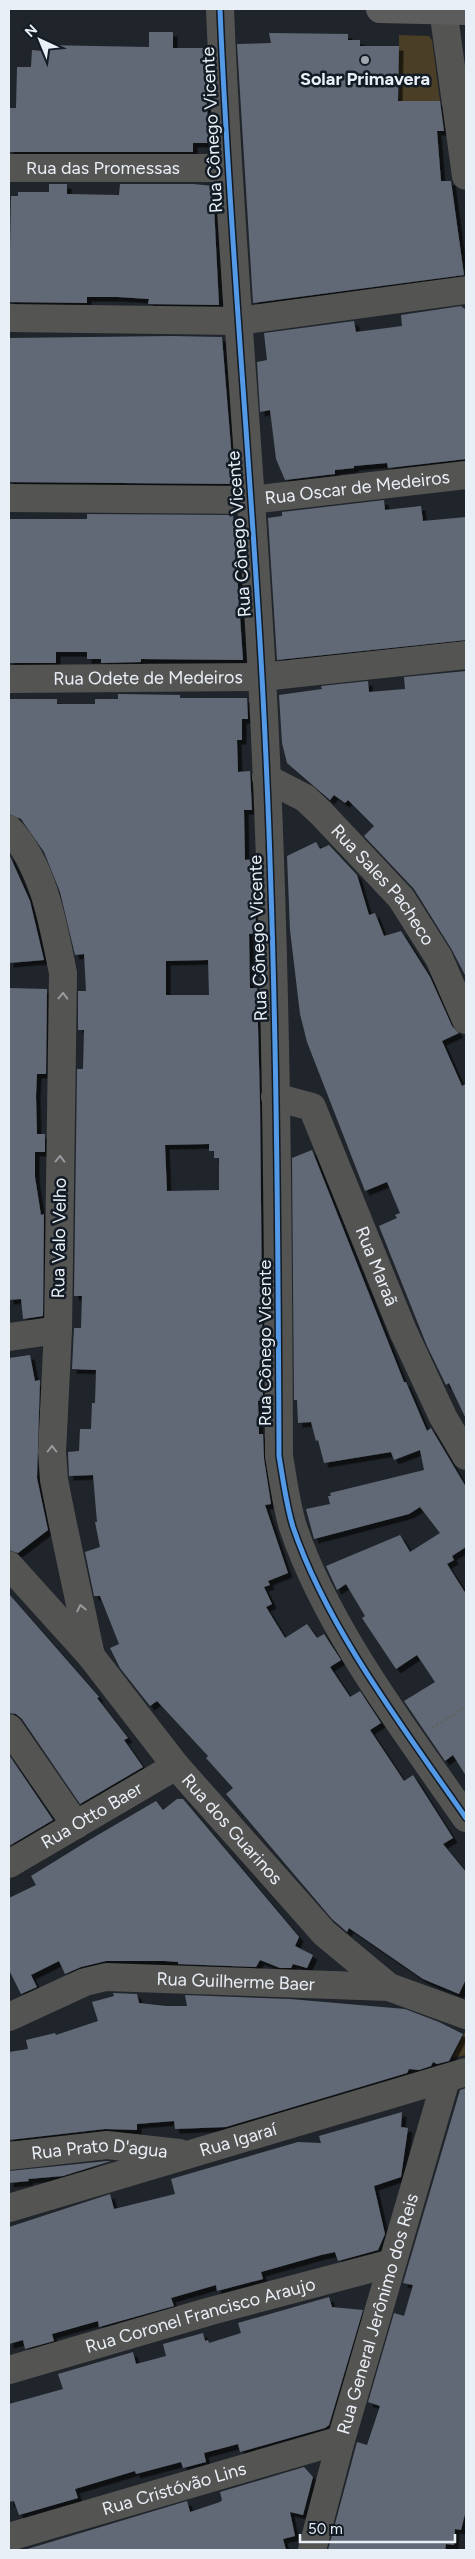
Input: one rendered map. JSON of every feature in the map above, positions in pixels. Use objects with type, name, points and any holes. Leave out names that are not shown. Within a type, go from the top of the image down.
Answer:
[{"type":"main road","points":[[380,9],[451,10]]},
{"type":"street","name":"Rua Cônego Vicente","points":[[220,9],[228,168],[262,677],[275,1097],[279,1456],[284,1490],[293,1526],[330,1610],[413,1740],[466,1818]]},
{"type":"street","points":[[451,10],[466,176]]},
{"type":"street","name":"Rua das Promessas","points":[[9,168],[228,168]]},
{"type":"street","points":[[9,318],[238,321],[466,290]]},
{"type":"street","name":"Rua Oscar de Medeiros","points":[[9,498],[250,500],[466,475]]},
{"type":"street","name":"Rua Odete de Medeiros","points":[[9,679],[262,677],[466,655]]},
{"type":"street","name":"Rua Sales Pacheco","points":[[266,778],[305,798],[390,885],[424,931],[439,958],[466,1020]]},
{"type":"street","name":"Rua Valo Velho","points":[[9,829],[20,841],[40,882],[54,927],[63,973],[58,1330],[52,1452],[54,1480],[91,1656]]},
{"type":"street","name":"Rua Maraã","points":[[275,1097],[312,1107],[402,1331],[443,1416],[466,1456]]},
{"type":"street","points":[[9,1337],[58,1330]]},
{"type":"street","name":"Rua dos Guarinos","points":[[9,1565],[91,1656],[176,1766],[324,1933],[389,1986]]},
{"type":"street","points":[[9,1728],[76,1825]]},
{"type":"street","name":"Rua Otto Baer","points":[[9,1864],[176,1766]]},
{"type":"street","name":"Rua Guilherme Baer","points":[[9,2017],[86,1982],[106,1977],[389,1986],[466,2015]]},
{"type":"street","name":"Rua Igaraí","points":[[9,2208],[456,2076]]},
{"type":"street","name":"Rua General Jerônimo dos Reis","points":[[312,2550],[341,2440],[392,2263],[456,2076]]},
{"type":"street","name":"Rua Prato D'agua","points":[[9,2156],[107,2145],[190,2154]]},
{"type":"street","name":"Rua Coronel Francisco Araujo","points":[[9,2370],[211,2311],[392,2263]]},
{"type":"street","name":"Rua Cristóvão Lins","points":[[9,2537],[341,2440]]},
{"type":"path","points":[[413,1740],[466,1707]]},
{"type":"shaded area","points":[[399,35],[429,36],[432,40],[440,101],[399,101]]},
{"type":"shaded area","points":[[465,2032],[466,2055],[452,2058]]},
{"type":"building","points":[[149,32],[173,32],[173,48],[204,48],[209,143],[193,143],[193,152],[9,152],[9,108],[16,108],[17,67],[31,67],[32,50],[42,51],[42,45],[149,47]]},
{"type":"building","points":[[269,33],[348,34],[348,40],[360,40],[360,46],[399,46],[398,101],[440,101],[444,131],[437,131],[441,181],[451,181],[464,275],[253,303],[237,44],[271,43]]},
{"type":"building","points":[[49,184],[67,184],[67,194],[119,195],[120,184],[193,184],[213,186],[219,305],[148,304],[149,299],[118,297],[87,297],[87,303],[9,302],[11,196],[18,196],[18,192],[49,192]]},
{"type":"building","points":[[461,306],[466,310],[466,459],[388,468],[387,463],[354,466],[354,468],[335,470],[335,474],[285,480],[276,459],[270,410],[260,412],[257,362],[267,360],[264,333],[354,321],[356,332],[402,326],[401,315]]},
{"type":"building","points":[[222,337],[234,484],[9,482],[9,338]]},
{"type":"building","points":[[384,500],[385,510],[421,506],[423,521],[466,517],[466,640],[277,660],[268,518],[282,516],[282,512]]},
{"type":"building","points":[[87,514],[233,515],[243,660],[141,659],[141,662],[101,663],[101,659],[87,659],[87,652],[56,652],[56,663],[9,663],[10,519],[87,519]]},
{"type":"building","points":[[466,671],[466,977],[452,950],[414,889],[364,836],[374,826],[348,800],[345,803],[334,795],[330,800],[287,763],[282,743],[279,695],[322,689],[321,686],[368,681],[369,692],[405,689],[404,677]]},
{"type":"building","points":[[118,694],[180,695],[180,698],[247,698],[248,719],[242,719],[242,740],[237,740],[238,772],[250,771],[252,810],[244,810],[245,860],[254,859],[255,872],[256,934],[249,934],[250,988],[257,988],[260,1102],[263,1400],[258,1401],[259,1434],[263,1434],[264,1459],[271,1504],[265,1505],[288,1573],[268,1581],[270,1585],[264,1587],[272,1604],[266,1607],[285,1638],[307,1624],[317,1638],[324,1634],[341,1660],[330,1667],[350,1697],[360,1691],[381,1723],[370,1730],[404,1781],[413,1775],[453,1838],[443,1844],[466,1872],[466,1979],[459,1994],[423,1979],[349,1928],[347,1932],[332,1919],[226,1794],[233,1788],[206,1758],[208,1756],[157,1701],[150,1706],[120,1668],[110,1648],[119,1644],[100,1596],[94,1596],[85,1552],[100,1547],[95,1522],[97,1522],[93,1475],[69,1476],[68,1452],[79,1451],[80,1429],[91,1429],[92,1403],[95,1403],[96,1370],[72,1369],[74,1328],[81,1328],[82,1296],[74,1296],[77,1069],[83,1069],[84,1030],[78,1030],[78,991],[86,991],[84,954],[75,955],[60,892],[44,852],[21,819],[9,814],[9,699],[57,699],[57,704],[95,704],[95,699],[118,699]],"holes":[[[208,960],[209,995],[166,995],[166,961]],[[209,1144],[209,1151],[214,1151],[214,1158],[219,1158],[219,1190],[167,1191],[165,1145]]]},
{"type":"building","points":[[316,842],[320,849],[329,845],[357,875],[369,915],[375,913],[384,936],[401,931],[430,977],[452,1026],[459,1033],[442,1041],[462,1086],[466,1084],[466,1419],[449,1383],[446,1385],[427,1346],[379,1226],[397,1218],[395,1215],[400,1213],[387,1182],[365,1191],[307,1042],[300,1014],[290,930],[287,856]]},
{"type":"building","points":[[9,854],[30,901],[44,960],[9,963]]},
{"type":"building","points":[[9,988],[47,989],[46,1074],[37,1074],[36,1096],[37,1134],[45,1134],[45,1152],[35,1152],[35,1177],[41,1215],[44,1214],[43,1316],[23,1319],[21,1299],[9,1300]]},
{"type":"building","points":[[312,1150],[404,1382],[406,1382],[427,1431],[431,1428],[466,1487],[466,1547],[452,1556],[454,1560],[447,1564],[466,1594],[466,1776],[453,1755],[445,1761],[404,1701],[435,1682],[417,1655],[396,1669],[362,1618],[365,1616],[346,1584],[337,1590],[326,1566],[400,1535],[410,1552],[440,1533],[420,1507],[409,1514],[314,1539],[306,1509],[330,1504],[328,1496],[331,1496],[330,1493],[424,1470],[420,1450],[394,1460],[391,1452],[324,1463],[311,1422],[298,1423],[297,1400],[294,1400],[292,1158]]},
{"type":"building","points":[[30,1355],[35,1381],[40,1380],[37,1478],[48,1530],[18,1553],[9,1550],[9,1358]]},
{"type":"building","points":[[9,1594],[99,1697],[97,1698],[128,1738],[124,1740],[143,1767],[80,1804],[22,1719],[16,1714],[9,1713]]},
{"type":"building","points":[[9,1755],[53,1820],[9,1846]]},
{"type":"building","points":[[177,1799],[183,1799],[299,1937],[295,1946],[313,1955],[307,1968],[293,1964],[291,1968],[280,1968],[260,1960],[256,1967],[178,1964],[178,1962],[165,1961],[106,1961],[81,1967],[65,1974],[59,1961],[31,1975],[37,1987],[21,1994],[9,1970],[9,1898],[36,1885],[31,1876],[91,1839],[156,1801],[163,1810]]},
{"type":"building","points":[[113,1993],[137,1994],[139,2003],[166,2006],[187,2006],[185,1995],[290,1999],[405,2009],[439,2022],[463,2034],[449,2061],[437,2064],[433,2062],[431,2066],[419,2070],[409,2069],[407,2073],[226,2127],[175,2129],[174,2121],[137,2124],[137,2130],[105,2129],[9,2140],[9,2052],[28,2049],[26,2040],[55,2033],[56,2035],[98,2021],[92,2002],[114,1996]]},
{"type":"building","points":[[466,2088],[466,2510],[461,2530],[455,2529],[454,2545],[446,2544],[445,2550],[328,2550],[357,2442],[367,2445],[380,2406],[368,2402],[394,2313],[404,2316],[413,2285],[403,2283],[460,2090]]},
{"type":"building","points":[[402,2112],[401,2127],[408,2128],[401,2177],[374,2186],[385,2234],[378,2250],[338,2261],[335,2252],[321,2255],[261,2272],[263,2279],[217,2291],[216,2285],[171,2298],[174,2306],[99,2327],[98,2321],[52,2334],[54,2341],[25,2349],[23,2340],[9,2344],[9,2227],[110,2194],[114,2209],[175,2194],[171,2179],[298,2142],[321,2143],[319,2136]]},
{"type":"building","points":[[111,2161],[63,2176],[28,2179],[29,2181],[9,2183],[9,2171]]},
{"type":"building","points":[[329,2297],[332,2307],[363,2310],[329,2425],[325,2428],[240,2452],[238,2444],[204,2453],[206,2462],[183,2468],[181,2462],[136,2474],[135,2471],[75,2489],[78,2498],[19,2515],[14,2501],[9,2502],[9,2404],[63,2389],[58,2374],[133,2352],[136,2364],[166,2356],[163,2344],[203,2333],[205,2341],[208,2340],[209,2343],[241,2333],[238,2323]]},
{"type":"building","points":[[304,2467],[313,2477],[303,2515],[290,2512],[295,2536],[283,2539],[286,2550],[24,2550],[187,2501],[190,2512],[220,2502],[222,2500],[220,2492]]},
{"type":"cycle path","points":[[220,9],[267,774],[275,1066],[279,1456],[293,1527],[326,1603],[393,1714],[466,1818]]},
{"type":"place","name":"Solar Primavera","points":[[365,60]]}]
